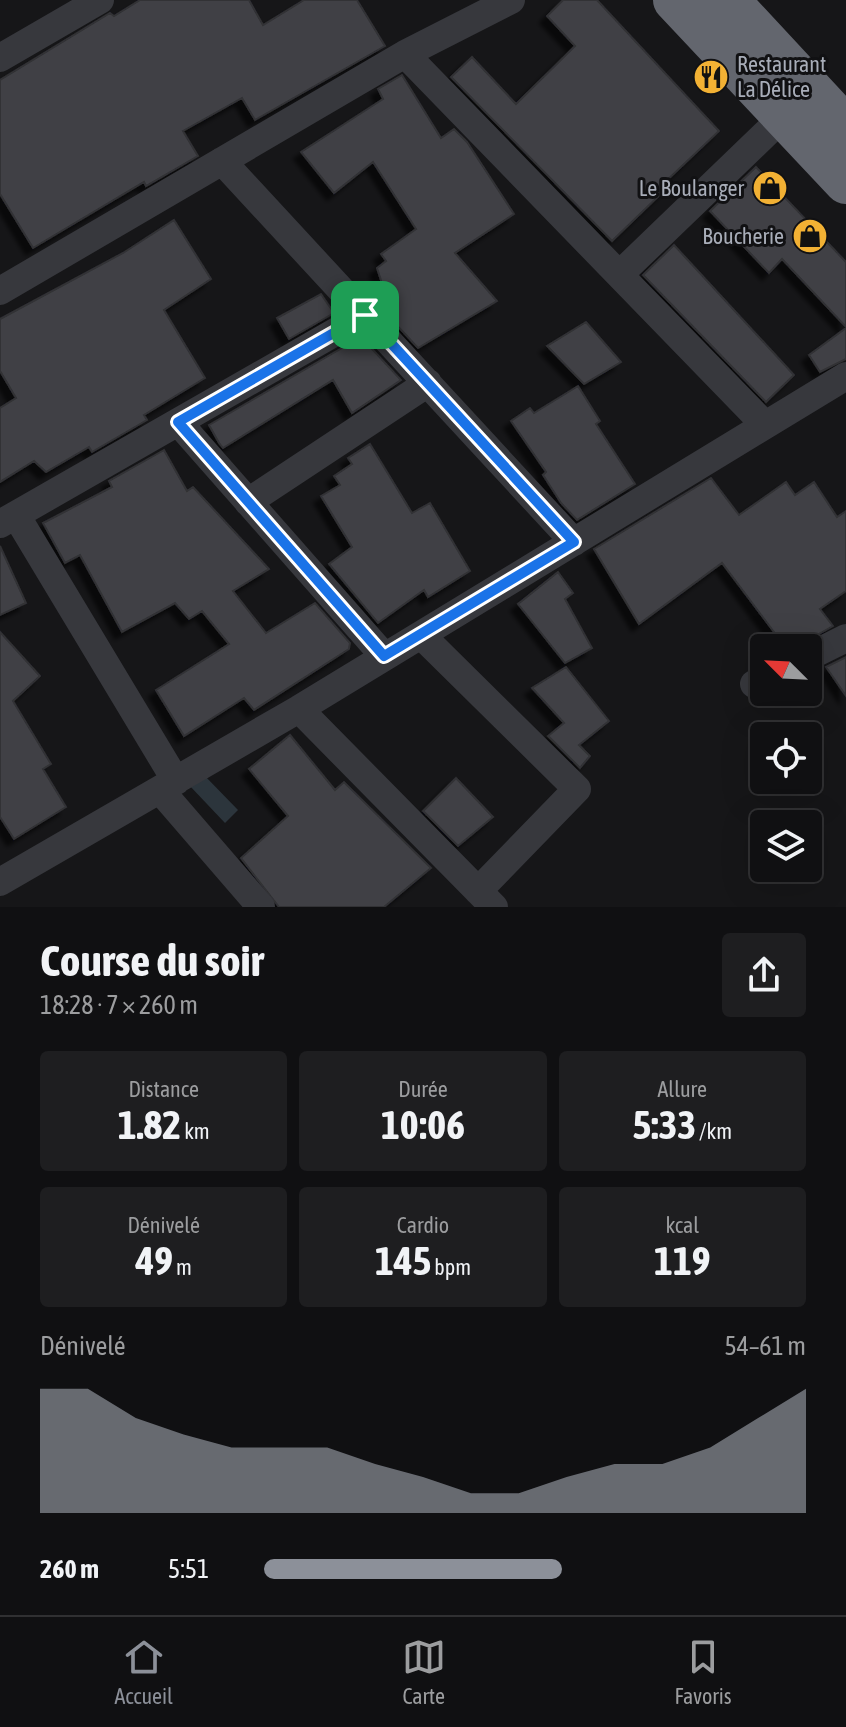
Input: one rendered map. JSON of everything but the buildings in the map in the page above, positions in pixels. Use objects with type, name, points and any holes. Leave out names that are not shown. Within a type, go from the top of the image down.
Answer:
[{"type":"highway","points":[[675,0],[846,182]]},
{"type":"highway","points":[[727,0],[846,128]]},
{"type":"street","points":[[0,58],[100,0]]},
{"type":"street","points":[[6,279],[222,161],[405,54],[511,0]]},
{"type":"street","points":[[405,54],[765,425]]},
{"type":"street","points":[[620,274],[784,116]]},
{"type":"street","points":[[222,161],[574,542]]},
{"type":"street","points":[[261,907],[168,786],[8,520],[365,315]]},
{"type":"street","points":[[0,882],[299,709],[846,376]]},
{"type":"street","points":[[248,502],[428,383]]},
{"type":"street","points":[[178,422],[384,656]]},
{"type":"street","points":[[299,709],[486,899],[577,789],[421,635]]},
{"type":"street","points":[[822,650],[846,638]]},
{"type":"shaded area","points":[[202,773],[238,810],[225,823],[189,785]]},
{"type":"place","name":"Restaurant La Délice","points":[[711,77]]},
{"type":"place","name":"Le Boulanger","points":[[770,188]]},
{"type":"place","name":"Boucherie","points":[[810,236]]},
{"type":"route","points":[[365,315],[574,542],[384,656],[178,422],[365,315]]}]
